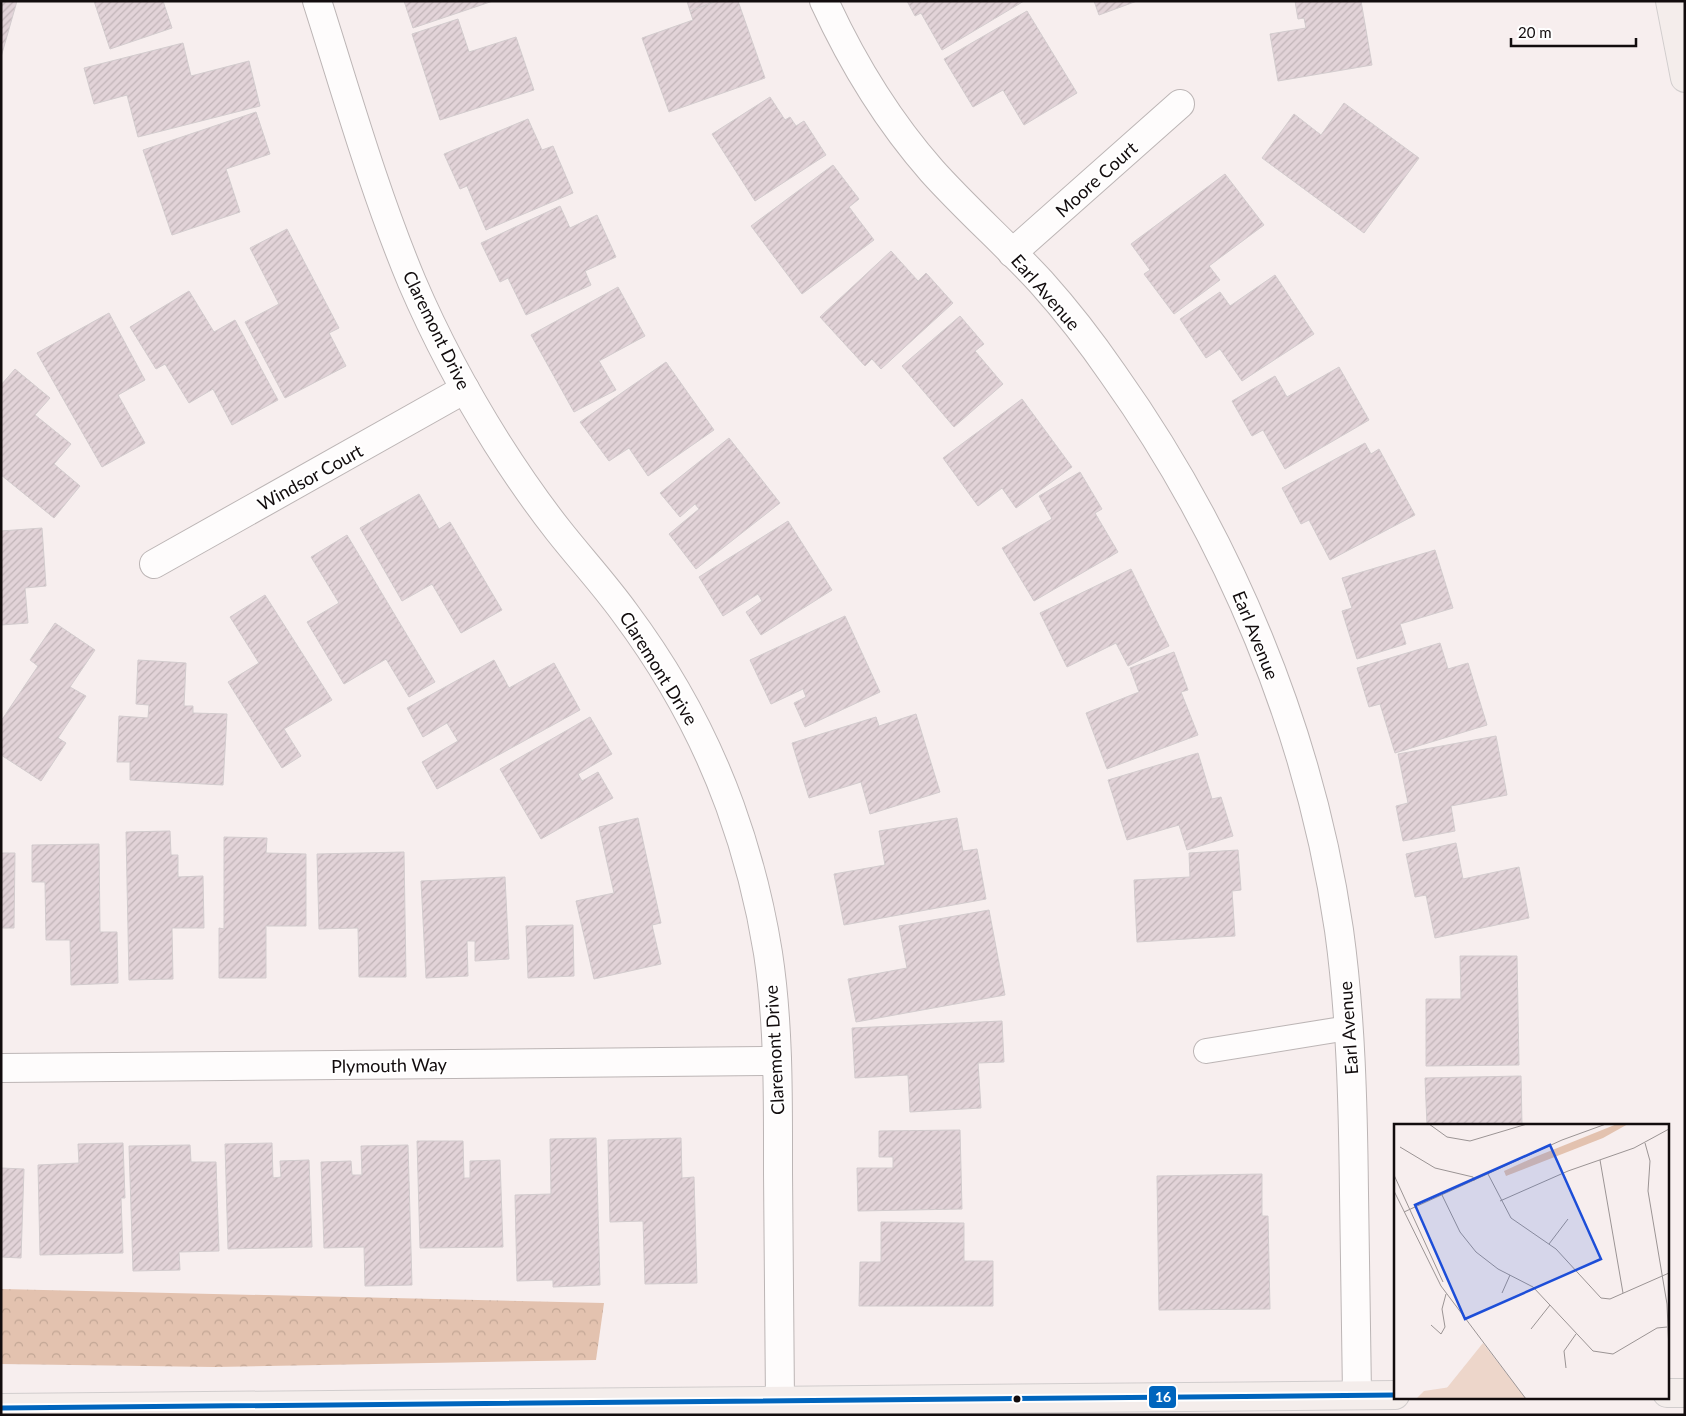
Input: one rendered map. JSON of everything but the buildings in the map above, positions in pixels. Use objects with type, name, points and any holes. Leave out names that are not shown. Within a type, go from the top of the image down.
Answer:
[{"type":"main road","points":[[1670,1],[1685,78]]},
{"type":"main road","points":[[1668,1393],[1685,1393]]},
{"type":"main road","points":[[1,1408],[780,1400],[952,1407],[1394,1395]]},
{"type":"street","name":"Claremont Drive","points":[[317,1],[372,174],[424,310],[498,444],[559,531],[625,612],[677,692],[699,732],[729,804],[753,880],[761,916],[770,969],[775,1025],[780,1400]]},
{"type":"street","name":"Earl Avenue","points":[[824,1],[833,22],[862,73],[902,134],[932,170],[1041,282],[1067,313],[1135,406],[1201,514],[1243,600],[1261,644],[1295,740],[1318,826],[1339,932],[1348,1028],[1353,1114],[1357,1395]]},
{"type":"street","name":"Moore Court","points":[[1012,253],[1180,104]]},
{"type":"street","name":"Windsor Court","points":[[154,564],[466,389]]},
{"type":"street","name":"Plymouth Way","points":[[1,1068],[776,1061]]},
{"type":"lane","points":[[1206,1051],[1348,1028]]},
{"type":"green space","points":[[1,1289],[604,1303],[596,1360],[215,1367],[1,1364]]},
{"type":"transit line","name":"16","points":[[1,1408],[1394,1395]]}]
